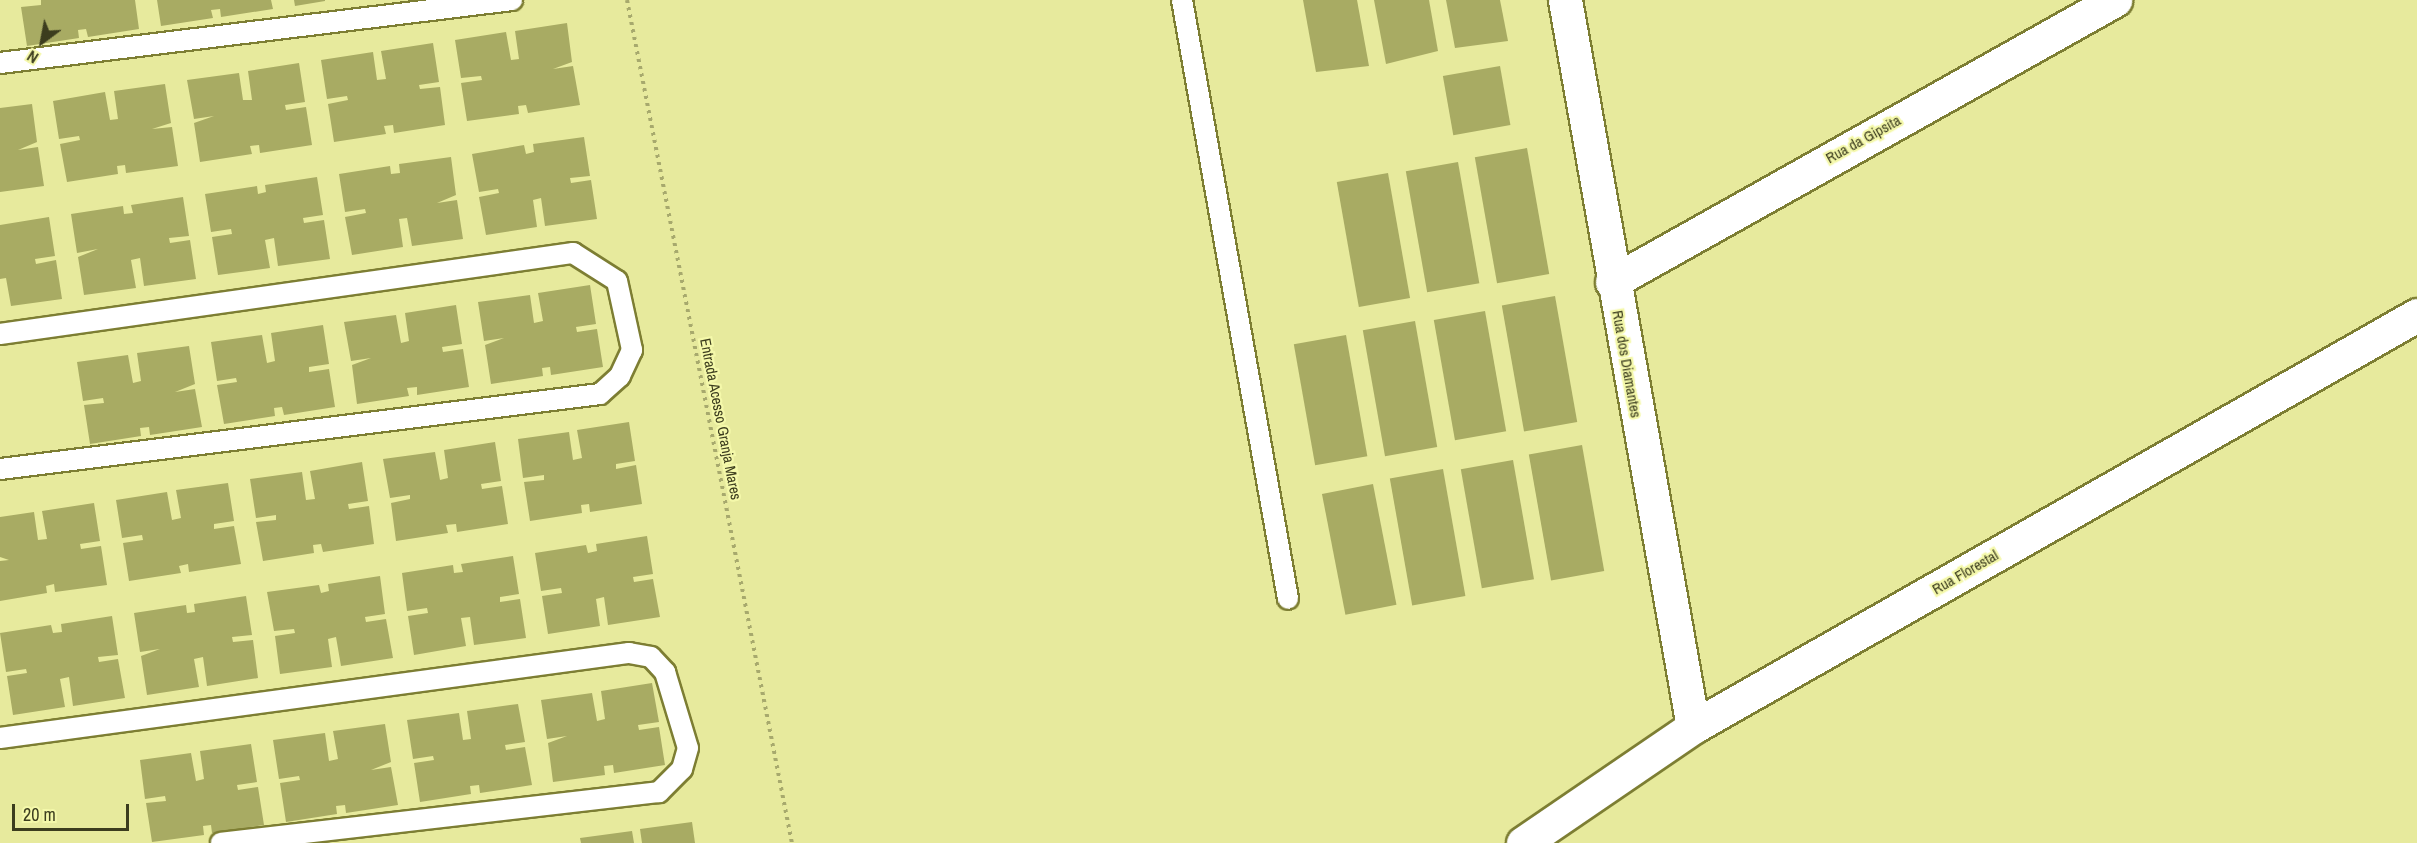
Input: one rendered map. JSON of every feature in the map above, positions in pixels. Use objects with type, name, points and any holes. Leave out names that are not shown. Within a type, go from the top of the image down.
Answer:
[{"type":"street","name":"Rua dos Diamantes","points":[[1565,0],[1612,282],[1693,728]]},
{"type":"street","name":"Rua da Gipsita","points":[[1612,282],[2115,0]]},
{"type":"street","name":"Rua Florestal","points":[[1523,843],[1693,728],[2417,315]]},
{"type":"lane","points":[[0,63],[512,0]]},
{"type":"lane","points":[[1182,0],[1288,599]]},
{"type":"lane","points":[[0,334],[573,253],[617,281],[632,350],[620,376],[600,394],[0,469]]},
{"type":"lane","points":[[0,738],[629,653],[651,657],[665,672],[688,748],[682,769],[659,792],[221,843]]},
{"type":"path","name":"Entrada Acesso Granja Mares","points":[[627,0],[792,843]]},
{"type":"building","points":[[41,0],[135,0],[139,29],[88,37],[86,29],[78,30],[79,38],[27,46],[21,7],[41,5]]},
{"type":"building","points":[[157,0],[271,0],[273,9],[221,17],[220,9],[211,10],[213,18],[161,26]]},
{"type":"building","points":[[294,0],[325,0],[325,1],[295,6]]},
{"type":"building","points":[[1303,0],[1357,0],[1369,66],[1316,72]]},
{"type":"building","points":[[1374,0],[1429,0],[1438,51],[1386,64]]},
{"type":"building","points":[[1446,0],[1500,0],[1508,41],[1455,48]]},
{"type":"building","points":[[567,23],[572,62],[553,69],[573,66],[580,105],[528,113],[526,105],[518,106],[519,114],[467,121],[461,83],[482,80],[481,76],[461,78],[455,40],[506,32],[511,60],[519,59],[515,31]]},
{"type":"building","points":[[433,43],[439,82],[419,85],[420,89],[440,87],[445,125],[394,133],[393,125],[384,126],[386,134],[334,142],[328,104],[348,100],[347,96],[327,99],[321,60],[373,52],[377,80],[386,79],[381,51]]},
{"type":"building","points":[[299,63],[305,102],[285,105],[286,110],[306,107],[312,145],[260,153],[259,145],[250,146],[252,154],[200,162],[194,123],[214,116],[194,119],[187,80],[239,73],[243,100],[252,100],[248,71]]},
{"type":"building","points":[[1500,66],[1510,125],[1453,135],[1443,76]]},
{"type":"building","points":[[165,84],[171,123],[152,129],[172,127],[178,166],[126,173],[125,165],[117,166],[118,174],[67,182],[60,144],[80,140],[79,136],[59,139],[53,101],[105,92],[110,120],[118,119],[114,91]]},
{"type":"building","points":[[32,104],[37,142],[18,150],[38,147],[44,186],[0,192],[0,108]]},
{"type":"building","points":[[584,137],[590,176],[570,178],[571,183],[591,180],[597,219],[545,226],[541,198],[533,200],[537,227],[486,235],[479,197],[499,193],[498,189],[479,192],[472,154],[524,145],[526,154],[534,152],[533,144]]},
{"type":"building","points":[[1527,148],[1549,274],[1497,283],[1475,157]]},
{"type":"building","points":[[451,157],[456,195],[437,203],[457,200],[463,239],[412,246],[407,218],[399,219],[403,247],[352,255],[345,217],[366,213],[365,209],[345,212],[339,174],[390,166],[391,174],[400,173],[399,164]]},
{"type":"building","points":[[1458,162],[1479,283],[1427,292],[1406,171]]},
{"type":"building","points":[[1388,173],[1410,298],[1359,307],[1337,182]]},
{"type":"building","points":[[317,177],[323,215],[303,218],[304,223],[324,220],[330,259],[278,266],[274,238],[265,240],[270,268],[218,275],[212,237],[232,234],[231,229],[211,232],[205,194],[257,186],[258,194],[266,192],[265,185]]},
{"type":"building","points":[[183,197],[189,236],[169,238],[170,243],[190,240],[196,279],[144,286],[140,258],[131,260],[136,288],[84,295],[78,257],[98,249],[77,253],[71,214],[123,206],[124,214],[133,213],[131,205]]},
{"type":"building","points":[[49,217],[55,256],[35,259],[36,264],[56,260],[62,299],[11,306],[6,278],[0,279],[0,225]]},
{"type":"building","points":[[590,285],[596,324],[576,327],[577,332],[597,329],[603,367],[551,375],[550,367],[542,368],[543,376],[491,384],[485,345],[504,338],[484,341],[478,302],[530,295],[534,323],[543,321],[538,293]]},
{"type":"building","points":[[1555,296],[1577,422],[1524,431],[1502,305]]},
{"type":"building","points":[[456,305],[462,344],[442,347],[443,352],[463,349],[469,387],[417,395],[417,387],[407,388],[409,396],[357,404],[352,365],[371,358],[351,361],[344,322],[396,315],[401,343],[409,341],[405,313]]},
{"type":"building","points":[[1485,311],[1506,431],[1455,440],[1434,320]]},
{"type":"building","points":[[1415,321],[1437,447],[1385,456],[1363,330]]},
{"type":"building","points":[[323,325],[329,364],[309,367],[309,372],[329,369],[335,407],[284,415],[282,407],[274,408],[275,416],[224,424],[217,385],[237,382],[236,378],[217,381],[211,342],[262,335],[267,363],[275,361],[271,333]]},
{"type":"building","points":[[1346,335],[1367,456],[1315,465],[1294,344]]},
{"type":"building","points":[[189,346],[195,384],[175,392],[195,389],[202,427],[150,435],[149,427],[140,428],[141,436],[90,444],[84,405],[104,403],[103,398],[83,401],[77,362],[128,355],[133,383],[141,381],[137,353]]},
{"type":"building","points":[[629,422],[635,461],[616,464],[616,469],[636,465],[642,504],[590,512],[589,504],[581,505],[582,513],[530,521],[524,482],[544,480],[544,475],[523,478],[518,439],[569,432],[573,460],[582,458],[577,430]]},
{"type":"building","points":[[495,442],[501,481],[481,484],[482,489],[502,486],[508,524],[457,532],[456,524],[446,525],[448,533],[396,541],[391,503],[410,499],[410,495],[390,498],[383,459],[435,452],[440,480],[448,478],[444,450]]},
{"type":"building","points":[[1582,445],[1604,571],[1551,580],[1529,454]]},
{"type":"building","points":[[1513,460],[1534,579],[1482,588],[1461,469]]},
{"type":"building","points":[[362,462],[368,501],[348,504],[349,509],[369,506],[374,544],[323,552],[321,544],[313,545],[314,553],[263,561],[256,522],[276,520],[276,515],[256,518],[250,479],[302,472],[306,500],[315,499],[310,471]]},
{"type":"building","points":[[1443,469],[1465,596],[1412,605],[1390,478]]},
{"type":"building","points":[[228,483],[234,521],[214,524],[214,529],[234,526],[241,564],[189,572],[188,564],[179,566],[181,573],[129,581],[123,543],[143,540],[142,535],[122,538],[116,500],[167,492],[172,520],[181,518],[176,490]]},
{"type":"building","points":[[1373,484],[1396,605],[1345,615],[1322,494]]},
{"type":"building","points":[[94,503],[100,541],[80,544],[81,549],[101,546],[107,585],[55,592],[54,584],[46,586],[47,593],[0,601],[0,561],[9,560],[0,557],[0,517],[34,512],[38,540],[47,539],[42,511]]},
{"type":"building","points":[[647,536],[653,574],[633,577],[634,582],[653,579],[660,617],[608,625],[604,597],[596,599],[600,626],[548,634],[542,596],[562,593],[561,588],[541,591],[535,553],[586,545],[588,553],[597,551],[596,544]]},
{"type":"building","points":[[513,556],[519,594],[500,597],[500,602],[520,599],[526,638],[474,645],[470,617],[461,618],[466,646],[414,655],[408,616],[428,613],[427,608],[407,611],[402,573],[453,565],[454,573],[463,572],[461,564]]},
{"type":"building","points":[[380,576],[385,614],[365,617],[366,622],[386,619],[393,658],[341,666],[336,637],[328,639],[332,667],[280,674],[275,636],[295,633],[294,629],[274,631],[267,592],[319,585],[321,593],[329,591],[328,584]]},
{"type":"building","points":[[246,596],[252,635],[232,637],[233,642],[253,640],[258,678],[207,686],[203,657],[194,659],[199,687],[147,695],[141,656],[160,649],[140,652],[134,613],[186,605],[187,613],[195,612],[194,604]]},
{"type":"building","points":[[112,616],[118,655],[98,657],[99,662],[118,659],[125,698],[73,706],[69,677],[60,679],[65,707],[13,715],[7,676],[27,673],[26,669],[6,672],[0,633],[51,625],[53,633],[62,632],[61,624]]},
{"type":"building","points":[[652,683],[659,722],[638,725],[639,730],[659,727],[665,765],[614,773],[613,765],[604,766],[605,775],[553,782],[548,743],[567,736],[547,739],[541,700],[592,693],[597,721],[605,719],[601,691]]},
{"type":"building","points":[[518,704],[525,742],[505,745],[506,750],[525,747],[532,785],[480,793],[479,785],[470,786],[471,794],[420,802],[414,763],[434,760],[433,756],[413,759],[407,720],[459,713],[463,740],[471,739],[467,711]]},
{"type":"building","points":[[385,724],[391,762],[371,770],[391,767],[398,805],[346,813],[345,805],[336,806],[337,814],[286,822],[280,783],[300,780],[299,776],[279,779],[273,740],[325,733],[329,761],[338,759],[333,731]]},
{"type":"building","points":[[251,744],[257,782],[237,785],[238,790],[258,787],[264,825],[212,833],[211,825],[203,826],[204,835],[152,842],[146,803],[166,801],[165,796],[145,799],[140,760],[191,753],[196,781],[204,779],[200,751]]},
{"type":"building","points":[[692,822],[695,843],[642,843],[640,829]]},
{"type":"building","points":[[632,831],[634,843],[581,843],[580,838]]}]
